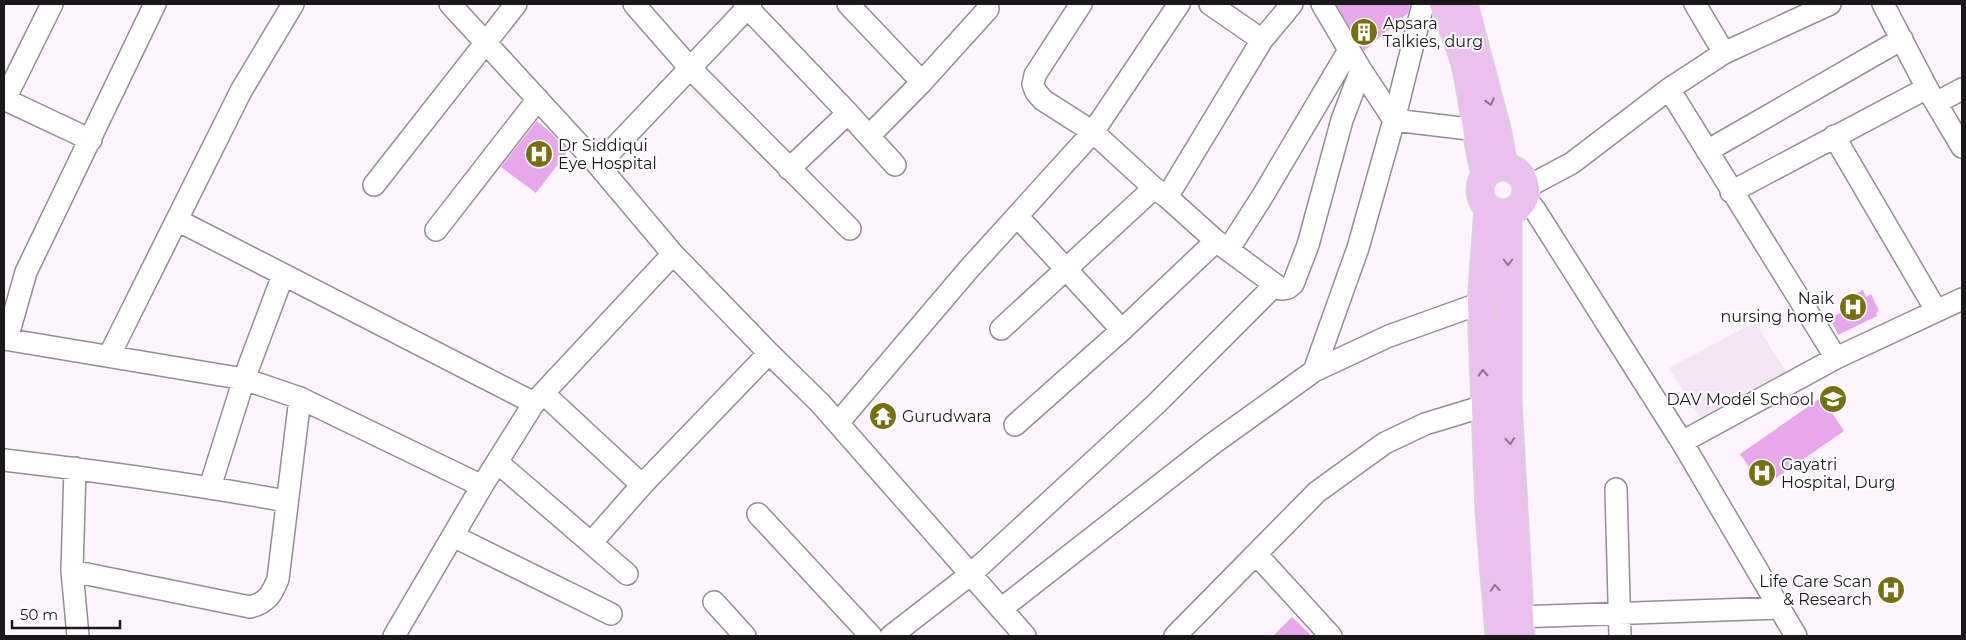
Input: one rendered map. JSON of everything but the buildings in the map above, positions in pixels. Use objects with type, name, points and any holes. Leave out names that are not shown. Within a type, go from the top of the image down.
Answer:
[{"type":"main road","points":[[1443,4],[1487,130]]},
{"type":"main road","points":[[1464,4],[1495,170]]},
{"type":"main road","points":[[1512,202],[1483,202],[1480,188],[1495,170],[1515,169],[1523,177],[1512,202],[1481,303],[1496,404],[1521,627]]},
{"type":"main road","points":[[1499,636],[1489,511],[1512,202]]},
{"type":"street","points":[[52,4],[4,100],[91,140]]},
{"type":"street","points":[[155,4],[26,272],[5,339],[244,379],[300,398],[482,486]]},
{"type":"street","points":[[109,356],[241,91],[294,4]]},
{"type":"street","points":[[450,4],[598,165],[673,254],[820,403],[1025,636]]},
{"type":"street","points":[[374,186],[516,4]]},
{"type":"street","points":[[634,4],[690,68],[850,229]]},
{"type":"street","points":[[848,4],[922,82]]},
{"type":"street","points":[[1081,4],[1035,75],[1033,84],[1036,92],[1043,100],[1093,132],[1222,246],[1281,289],[1288,288],[1294,284],[1308,244],[1342,120],[1361,70]]},
{"type":"street","points":[[838,423],[968,270],[1093,132],[1179,4]]},
{"type":"street","points":[[1210,4],[1262,40]]},
{"type":"street","points":[[1001,329],[1067,270],[1161,192],[1262,40],[1292,4]]},
{"type":"street","points":[[1322,4],[1361,70],[1394,120]]},
{"type":"street","points":[[1314,371],[1358,248],[1394,120],[1423,4]]},
{"type":"street","points":[[1695,4],[1724,53]]},
{"type":"street","points":[[1512,202],[1572,162],[1668,89],[1724,53],[1830,4]]},
{"type":"street","points":[[1883,4],[1962,147]]},
{"type":"street","points":[[598,165],[748,5],[894,165]]},
{"type":"street","points":[[869,136],[922,82],[988,9]]},
{"type":"street","points":[[1707,151],[1902,39]]},
{"type":"street","points":[[1015,426],[1122,330],[1222,246],[1273,180],[1349,50]]},
{"type":"street","points":[[1668,89],[1836,358]]},
{"type":"street","points":[[1731,192],[1834,136],[1932,95],[1962,89]]},
{"type":"street","points":[[436,230],[538,99]]},
{"type":"street","points":[[789,169],[848,113]]},
{"type":"street","points":[[1394,120],[1487,130]]},
{"type":"street","points":[[1834,136],[1936,310]]},
{"type":"street","points":[[1512,202],[1535,210],[1682,442],[1796,636]]},
{"type":"street","points":[[1017,216],[1122,330]]},
{"type":"street","points":[[177,220],[283,275],[539,399],[642,485]]},
{"type":"street","points":[[394,636],[482,486],[539,399],[673,254]]},
{"type":"street","points":[[210,488],[244,379],[283,275]]},
{"type":"street","points":[[891,636],[971,574],[1156,404],[1275,285]]},
{"type":"street","points":[[1682,442],[1836,358],[1962,299]]},
{"type":"street","points":[[1001,609],[1212,445],[1314,371],[1389,336],[1481,303]]},
{"type":"street","points":[[592,542],[642,485],[769,353]]},
{"type":"street","points":[[72,571],[250,607],[265,602],[272,594],[278,579],[300,398]]},
{"type":"street","points":[[1175,636],[1317,492],[1385,443],[1425,424],[1496,404]]},
{"type":"street","points":[[4,460],[75,468],[286,501]]},
{"type":"street","points":[[497,462],[627,574]]},
{"type":"street","points":[[75,468],[72,571],[78,636]]},
{"type":"street","points":[[1616,489],[1620,636]]},
{"type":"street","points":[[758,514],[872,636]]},
{"type":"street","points":[[453,536],[611,614]]},
{"type":"street","points":[[1256,554],[1331,636]]},
{"type":"street","points":[[714,602],[745,636]]},
{"type":"street","points":[[1521,627],[1618,614],[1780,608]]},
{"type":"shaded area","points":[[1755,322],[1786,372],[1705,426],[1669,368]]},
{"type":"place","name":"Apsara Talkies, durg","points":[[1364,32]]},
{"type":"place","name":"Dr Siddiqui Eye Hospital","points":[[539,154]]},
{"type":"place","name":"Naik nursing home","points":[[1853,307]]},
{"type":"place","name":"DAV Model School","points":[[1833,399]]},
{"type":"place","name":"Gurudwara","points":[[883,416]]},
{"type":"place","name":"Gayatri Hospital, Durg","points":[[1762,473]]},
{"type":"place","name":"Life Care Scan & Research","points":[[1891,590]]}]
